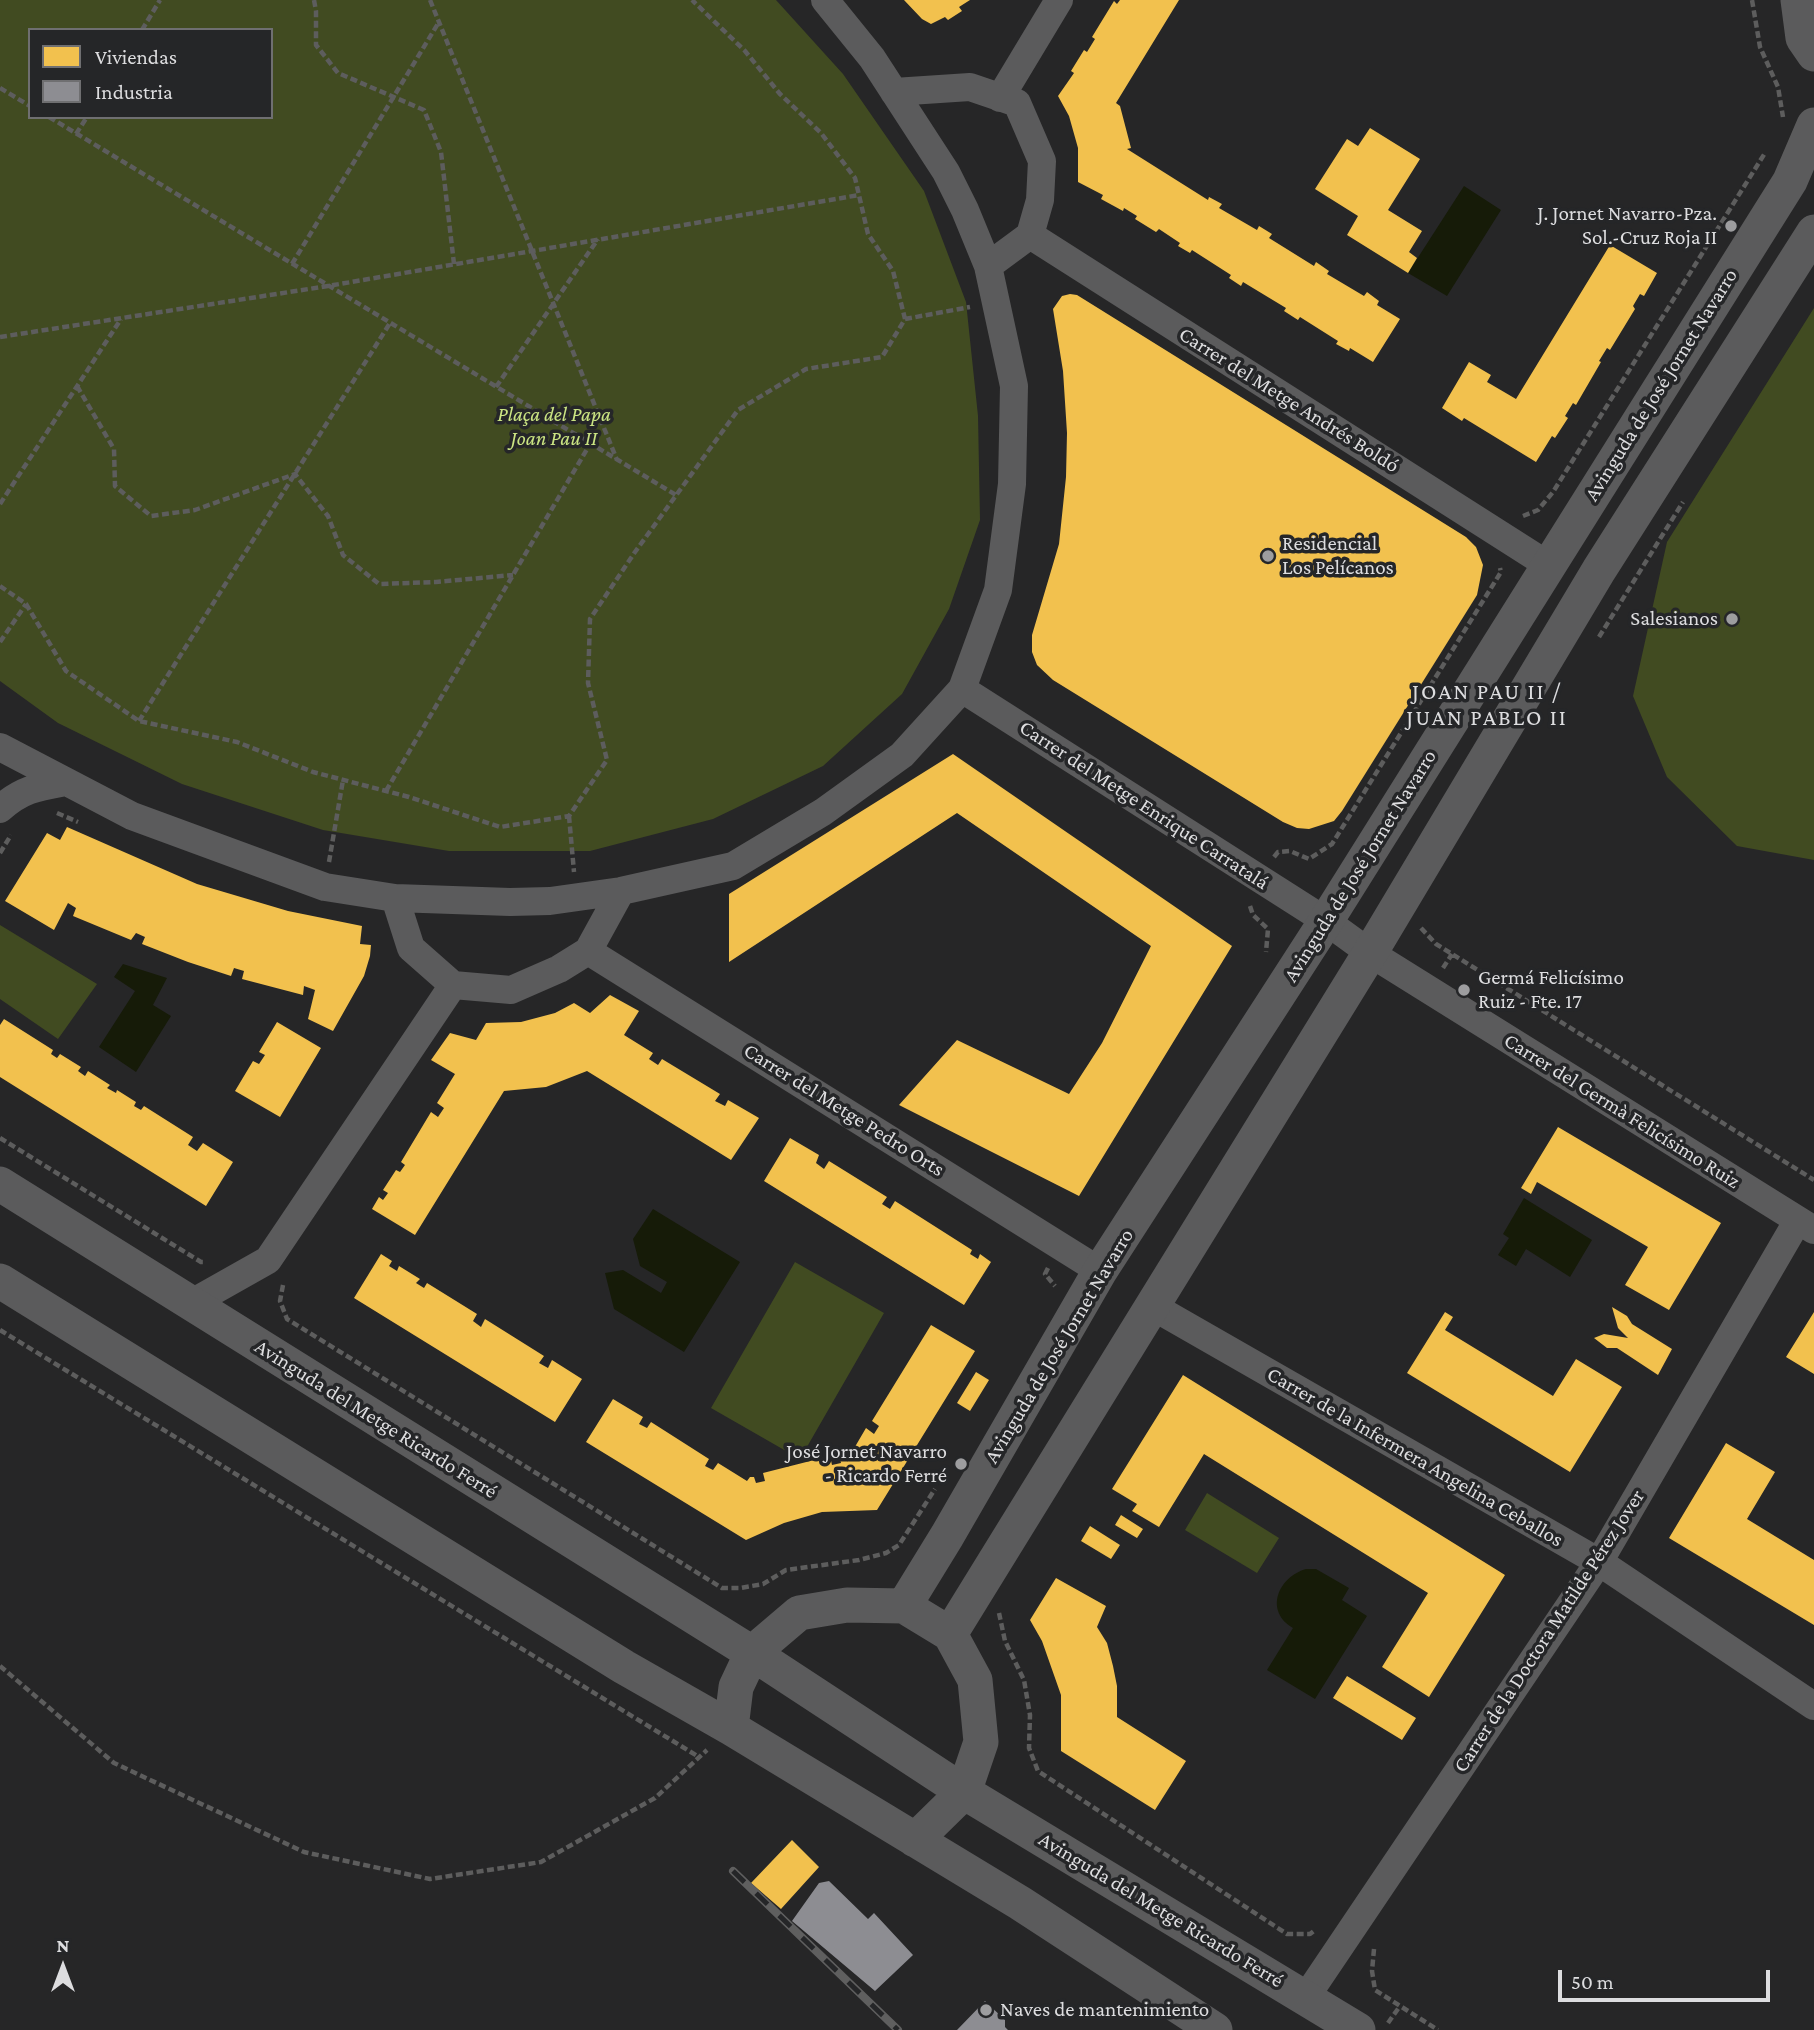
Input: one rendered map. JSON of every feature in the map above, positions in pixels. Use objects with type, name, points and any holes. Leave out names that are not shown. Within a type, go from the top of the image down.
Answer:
[{"type":"street","points":[[0,747],[132,816],[325,887],[395,898],[510,902],[550,901],[621,891],[733,866],[823,812],[902,755],[962,689],[998,590],[1012,484],[1014,386],[988,266],[965,210],[946,172],[872,58],[825,0]]},
{"type":"street","points":[[1000,98],[1059,0]]},
{"type":"street","points":[[1798,0],[1803,38],[1814,54]]},
{"type":"street","points":[[894,92],[970,87],[1017,103],[1042,162],[1040,200],[1030,236],[988,266]]},
{"type":"street","name":"Avinguda de José Jornet Navarro","points":[[904,1606],[1100,1271],[1326,921],[1790,181],[1814,125]]},
{"type":"street","points":[[950,1634],[1370,953],[1599,570],[1814,232]]},
{"type":"street","name":"Carrer del Metge Andrés Boldó","points":[[1030,236],[1548,565]]},
{"type":"street","name":"Carrer del Metge Enrique Carratalá","points":[[962,689],[1326,921]]},
{"type":"street","points":[[0,809],[27,790],[66,782]]},
{"type":"street","points":[[395,898],[411,948],[453,985],[511,990],[559,969],[588,951],[621,891]]},
{"type":"street","name":"Carrer del Germà Felicísimo Ruiz","points":[[1326,921],[1370,953],[1806,1225]]},
{"type":"street","name":"Carrer del Metge Pedro Orts","points":[[588,951],[1100,1271]]},
{"type":"street","points":[[190,1304],[268,1261],[453,985]]},
{"type":"street","name":"Avinguda del Metge Ricardo Ferré","points":[[0,1184],[752,1653],[964,1791],[1358,2030]]},
{"type":"street","name":"Carrer de la Doctora Matilde Pérez Jover","points":[[1306,1997],[1599,1562],[1806,1225]]},
{"type":"street","points":[[0,1281],[624,1667],[731,1728],[1020,1903],[1215,2030]]},
{"type":"street","name":"Carrer de la Infermera Angelina Ceballos","points":[[1152,1306],[1599,1562],[1814,1706]]},
{"type":"street","points":[[731,1728],[736,1687],[752,1653],[799,1613],[847,1605],[904,1606],[950,1634],[975,1680],[981,1742],[964,1791],[915,1840]]},
{"type":"path","points":[[143,28],[160,0]]},
{"type":"path","points":[[314,0],[316,45],[338,73],[424,110],[441,152],[454,264]]},
{"type":"path","points":[[430,0],[618,460]]},
{"type":"path","points":[[576,897],[569,816],[607,760],[588,683],[590,619],[738,411],[806,369],[882,357],[905,319],[893,271],[868,234],[855,178],[821,133],[780,94],[745,51],[692,0]]},
{"type":"path","points":[[1752,0],[1760,47],[1778,87],[1783,116],[1778,128]]},
{"type":"path","points":[[292,264],[439,22]]},
{"type":"path","points":[[0,88],[28,105]]},
{"type":"path","points":[[52,119],[676,495]]},
{"type":"path","points":[[76,134],[86,119]]},
{"type":"path","points":[[1260,962],[1267,950],[1268,929],[1253,915],[1247,900],[1257,877],[1278,852],[1290,851],[1309,859],[1332,844],[1501,572],[1494,552],[1502,536],[1520,517],[1538,510],[1553,492],[1766,152]]},
{"type":"path","points":[[0,338],[328,286],[859,195]]},
{"type":"path","points":[[496,387],[598,239]]},
{"type":"path","points":[[905,319],[996,302]]},
{"type":"path","points":[[0,504],[121,318]]},
{"type":"path","points":[[139,721],[390,323]]},
{"type":"path","points":[[77,386],[114,449],[115,486],[151,516],[195,510],[295,474]]},
{"type":"path","points":[[386,791],[590,444]]},
{"type":"path","points":[[295,474],[328,516],[343,555],[379,584],[513,575]]},
{"type":"path","points":[[1594,646],[1686,497]]},
{"type":"path","points":[[0,586],[26,604],[66,671],[139,721],[237,742],[313,772],[386,791],[500,827],[569,816]]},
{"type":"path","points":[[0,642],[26,604]]},
{"type":"path","points":[[325,887],[343,780]]},
{"type":"path","points":[[1421,928],[1436,944],[1814,1181]]},
{"type":"path","points":[[0,1138],[201,1262],[211,1263]]},
{"type":"path","points":[[1056,1287],[1045,1274],[1060,1246]]},
{"type":"path","points":[[268,1261],[284,1276],[280,1301],[287,1319],[722,1588],[763,1584],[786,1570],[859,1560],[886,1553],[899,1545],[941,1479]]},
{"type":"path","points":[[0,1331],[699,1757]]},
{"type":"path","points":[[912,1527],[941,1546]]},
{"type":"path","points":[[998,1611],[1005,1641],[1024,1680],[1030,1715],[1029,1748],[1038,1771],[1287,1934],[1310,1934],[1330,1920],[1352,1929],[1374,1947],[1372,1971],[1375,1990],[1438,2030]]},
{"type":"path","points":[[0,1666],[114,1763],[304,1852],[430,1879],[541,1862],[655,1798],[731,1728]]},
{"type":"path","points":[[1384,2030],[1400,2006]]},
{"type":"green space","name":"Plaça del Papa Joan Pau II","points":[[0,0],[776,0],[843,74],[924,191],[966,302],[978,416],[980,520],[949,609],[902,694],[823,766],[713,819],[590,851],[449,851],[323,830],[182,784],[58,723],[0,681]]},
{"type":"green space","name":"Salesianos","points":[[1814,308],[1814,860],[1737,846],[1667,777],[1633,696],[1667,542]]},
{"type":"green space","points":[[0,925],[97,984],[58,1039],[0,999]]},
{"type":"green space","points":[[795,1262],[884,1313],[800,1459],[711,1408]]},
{"type":"green space","points":[[1207,1493],[1279,1538],[1257,1573],[1185,1530]]},
{"type":"shaded area","points":[[1464,186],[1501,210],[1447,296],[1408,273]]},
{"type":"shaded area","points":[[123,964],[167,978],[153,1005],[171,1016],[136,1072],[99,1047],[135,991],[114,977]]},
{"type":"shaded area","points":[[1524,1198],[1592,1240],[1570,1277],[1526,1249],[1516,1266],[1498,1255],[1509,1238],[1503,1234]]},
{"type":"shaded area","points":[[653,1209],[740,1262],[684,1352],[614,1309],[605,1273],[623,1270],[661,1293],[667,1282],[640,1266],[633,1239]]},
{"type":"shaded area","points":[[1306,1569],[1316,1569],[1349,1588],[1342,1600],[1367,1616],[1315,1699],[1267,1670],[1293,1628],[1279,1613],[1278,1595],[1288,1579]]},
{"type":"building: Viviendas","points":[[904,0],[970,0],[959,7],[962,11],[948,20],[945,17],[931,24],[922,19]]},
{"type":"building: Viviendas","points":[[1120,0],[1179,0],[1116,103],[1120,106],[1131,148],[1127,149],[1208,200],[1209,197],[1222,204],[1219,208],[1257,230],[1259,226],[1272,234],[1269,238],[1314,266],[1316,262],[1329,271],[1327,274],[1364,296],[1367,292],[1379,301],[1377,305],[1400,319],[1373,362],[1350,348],[1349,351],[1336,344],[1338,341],[1300,317],[1298,320],[1284,311],[1286,308],[1243,282],[1241,286],[1229,278],[1231,275],[1192,250],[1190,253],[1178,246],[1180,243],[1159,229],[1156,232],[1135,219],[1137,216],[1101,199],[1103,195],[1078,182],[1078,148],[1069,116],[1058,96],[1074,73],[1071,71],[1084,50],[1087,52],[1095,39],[1092,37],[1114,1],[1117,4]]},
{"type":"building: Viviendas","points":[[1370,128],[1420,159],[1388,210],[1422,231],[1409,252],[1417,258],[1408,273],[1347,235],[1358,216],[1315,189],[1347,139],[1358,146]]},
{"type":"building: Viviendas","points":[[1610,245],[1657,273],[1644,296],[1640,294],[1633,306],[1635,309],[1610,350],[1607,348],[1599,361],[1601,362],[1576,405],[1573,403],[1565,416],[1568,418],[1555,438],[1552,436],[1536,462],[1464,418],[1462,421],[1442,408],[1469,362],[1491,375],[1487,382],[1516,399]]},
{"type":"building: Viviendas","name":"Residencial Los Pelícanos","points":[[1077,295],[1466,537],[1476,547],[1483,565],[1477,595],[1334,821],[1309,829],[1297,828],[1283,822],[1053,680],[1037,665],[1032,652],[1032,635],[1059,544],[1066,477],[1067,433],[1063,371],[1053,309],[1062,296]]},
{"type":"building: Viviendas","points":[[953,754],[1232,946],[1079,1196],[899,1105],[957,1040],[1069,1094],[1102,1043],[1151,946],[957,813],[729,962],[729,894]]},
{"type":"building: Viviendas","points":[[67,827],[197,884],[288,911],[362,926],[360,944],[371,945],[370,956],[364,976],[333,1031],[308,1019],[315,990],[304,986],[303,995],[242,979],[244,971],[234,968],[231,976],[188,962],[142,944],[145,937],[136,933],[131,940],[73,916],[76,908],[68,903],[54,930],[5,901],[47,833],[60,840]]},
{"type":"building: Viviendas","points":[[610,995],[639,1011],[624,1035],[653,1053],[649,1059],[658,1065],[662,1059],[720,1094],[715,1101],[725,1106],[728,1100],[759,1118],[731,1160],[587,1071],[546,1087],[504,1091],[415,1235],[372,1209],[379,1197],[383,1200],[388,1193],[383,1190],[396,1170],[400,1172],[405,1165],[401,1162],[431,1112],[438,1117],[444,1108],[437,1103],[455,1074],[431,1060],[450,1033],[476,1040],[486,1023],[521,1022],[555,1013],[574,1003],[590,1013]]},
{"type":"building: Viviendas","points":[[4,1019],[53,1050],[51,1054],[57,1058],[60,1054],[81,1067],[78,1071],[85,1076],[88,1071],[110,1085],[107,1088],[116,1093],[117,1090],[136,1102],[134,1106],[141,1110],[144,1106],[193,1137],[188,1145],[197,1151],[203,1143],[233,1162],[206,1206],[0,1077],[0,1025]]},
{"type":"building: Viviendas","points":[[277,1022],[321,1048],[280,1117],[235,1091],[253,1061],[259,1064],[265,1055],[259,1052]]},
{"type":"building: Viviendas","points":[[1558,1127],[1721,1223],[1669,1310],[1625,1285],[1648,1247],[1537,1182],[1531,1194],[1521,1188]]},
{"type":"building: Viviendas","points":[[790,1138],[819,1155],[816,1163],[824,1169],[829,1161],[887,1197],[882,1204],[890,1209],[895,1201],[972,1250],[970,1254],[978,1259],[980,1254],[991,1262],[964,1305],[764,1181]]},
{"type":"building: Viviendas","points":[[381,1254],[392,1261],[389,1266],[397,1271],[399,1266],[420,1279],[416,1283],[424,1288],[427,1283],[477,1314],[473,1321],[481,1327],[485,1319],[544,1356],[539,1363],[548,1368],[552,1360],[582,1379],[555,1422],[354,1298]]},
{"type":"building: Viviendas","points":[[1612,1307],[1627,1316],[1632,1324],[1672,1349],[1658,1375],[1617,1348],[1607,1348],[1594,1338],[1604,1334],[1628,1338],[1618,1328]]},
{"type":"building: Viviendas","points":[[1445,1312],[1453,1317],[1445,1330],[1553,1396],[1576,1359],[1622,1387],[1570,1472],[1407,1373]]},
{"type":"building: Viviendas","points":[[1814,1312],[1814,1374],[1786,1357]]},
{"type":"building: Viviendas","points":[[931,1325],[975,1351],[877,1510],[822,1512],[784,1523],[746,1540],[586,1442],[613,1399],[643,1417],[639,1424],[647,1428],[651,1422],[709,1459],[705,1466],[713,1470],[718,1463],[747,1481],[754,1477],[756,1483],[765,1481],[763,1473],[830,1456],[832,1465],[841,1463],[840,1458],[849,1457],[866,1428],[874,1434],[879,1426],[872,1421]]},
{"type":"building: Viviendas","points":[[976,1372],[989,1380],[970,1411],[957,1403]]},
{"type":"building: Viviendas","points":[[1183,1375],[1505,1575],[1429,1697],[1382,1667],[1428,1593],[1204,1454],[1159,1527],[1132,1511],[1137,1504],[1112,1489]]},
{"type":"building: Viviendas","points":[[1726,1443],[1775,1472],[1747,1519],[1814,1560],[1814,1625],[1669,1538]]},
{"type":"building: Viviendas","points":[[1121,1515],[1143,1529],[1137,1538],[1115,1525]]},
{"type":"building: Viviendas","points":[[1090,1526],[1120,1545],[1111,1559],[1081,1541]]},
{"type":"building: Viviendas","points":[[1056,1578],[1106,1606],[1097,1627],[1107,1643],[1113,1666],[1117,1686],[1117,1717],[1186,1761],[1155,1810],[1061,1751],[1061,1695],[1042,1641],[1030,1620]]},
{"type":"building: Viviendas","points":[[1347,1676],[1416,1718],[1402,1740],[1333,1698]]},
{"type":"building: Viviendas","points":[[792,1840],[819,1867],[781,1909],[751,1883]]},
{"type":"building: Industria","points":[[829,1881],[868,1919],[874,1913],[913,1955],[875,1991],[792,1921],[819,1883]]},
{"type":"building: Industria","name":"Naves de mantenimiento","points":[[985,2001],[1005,2020],[1008,2030],[957,2030]]},
{"type":"railway","points":[[733,1871],[898,2030]]},
{"type":"place","name":"J. Jornet Navarro-Pza. Sol.-Cruz Roja II","points":[[1731,226]]},
{"type":"place","name":"Residencial Los Pelícanos","points":[[1268,556]]},
{"type":"place","name":"Salesianos","points":[[1732,619]]},
{"type":"place","name":"Germá Felicísimo Ruiz - Fte. 17","points":[[1464,990]]},
{"type":"place","name":"José Jornet Navarro - Ricardo Ferré","points":[[961,1464]]},
{"type":"place","name":"Naves de mantenimiento","points":[[986,2010]]},
{"type":"district","name":"JOAN PAU II / JUAN PABLO II","points":[[1487,705]]}]
